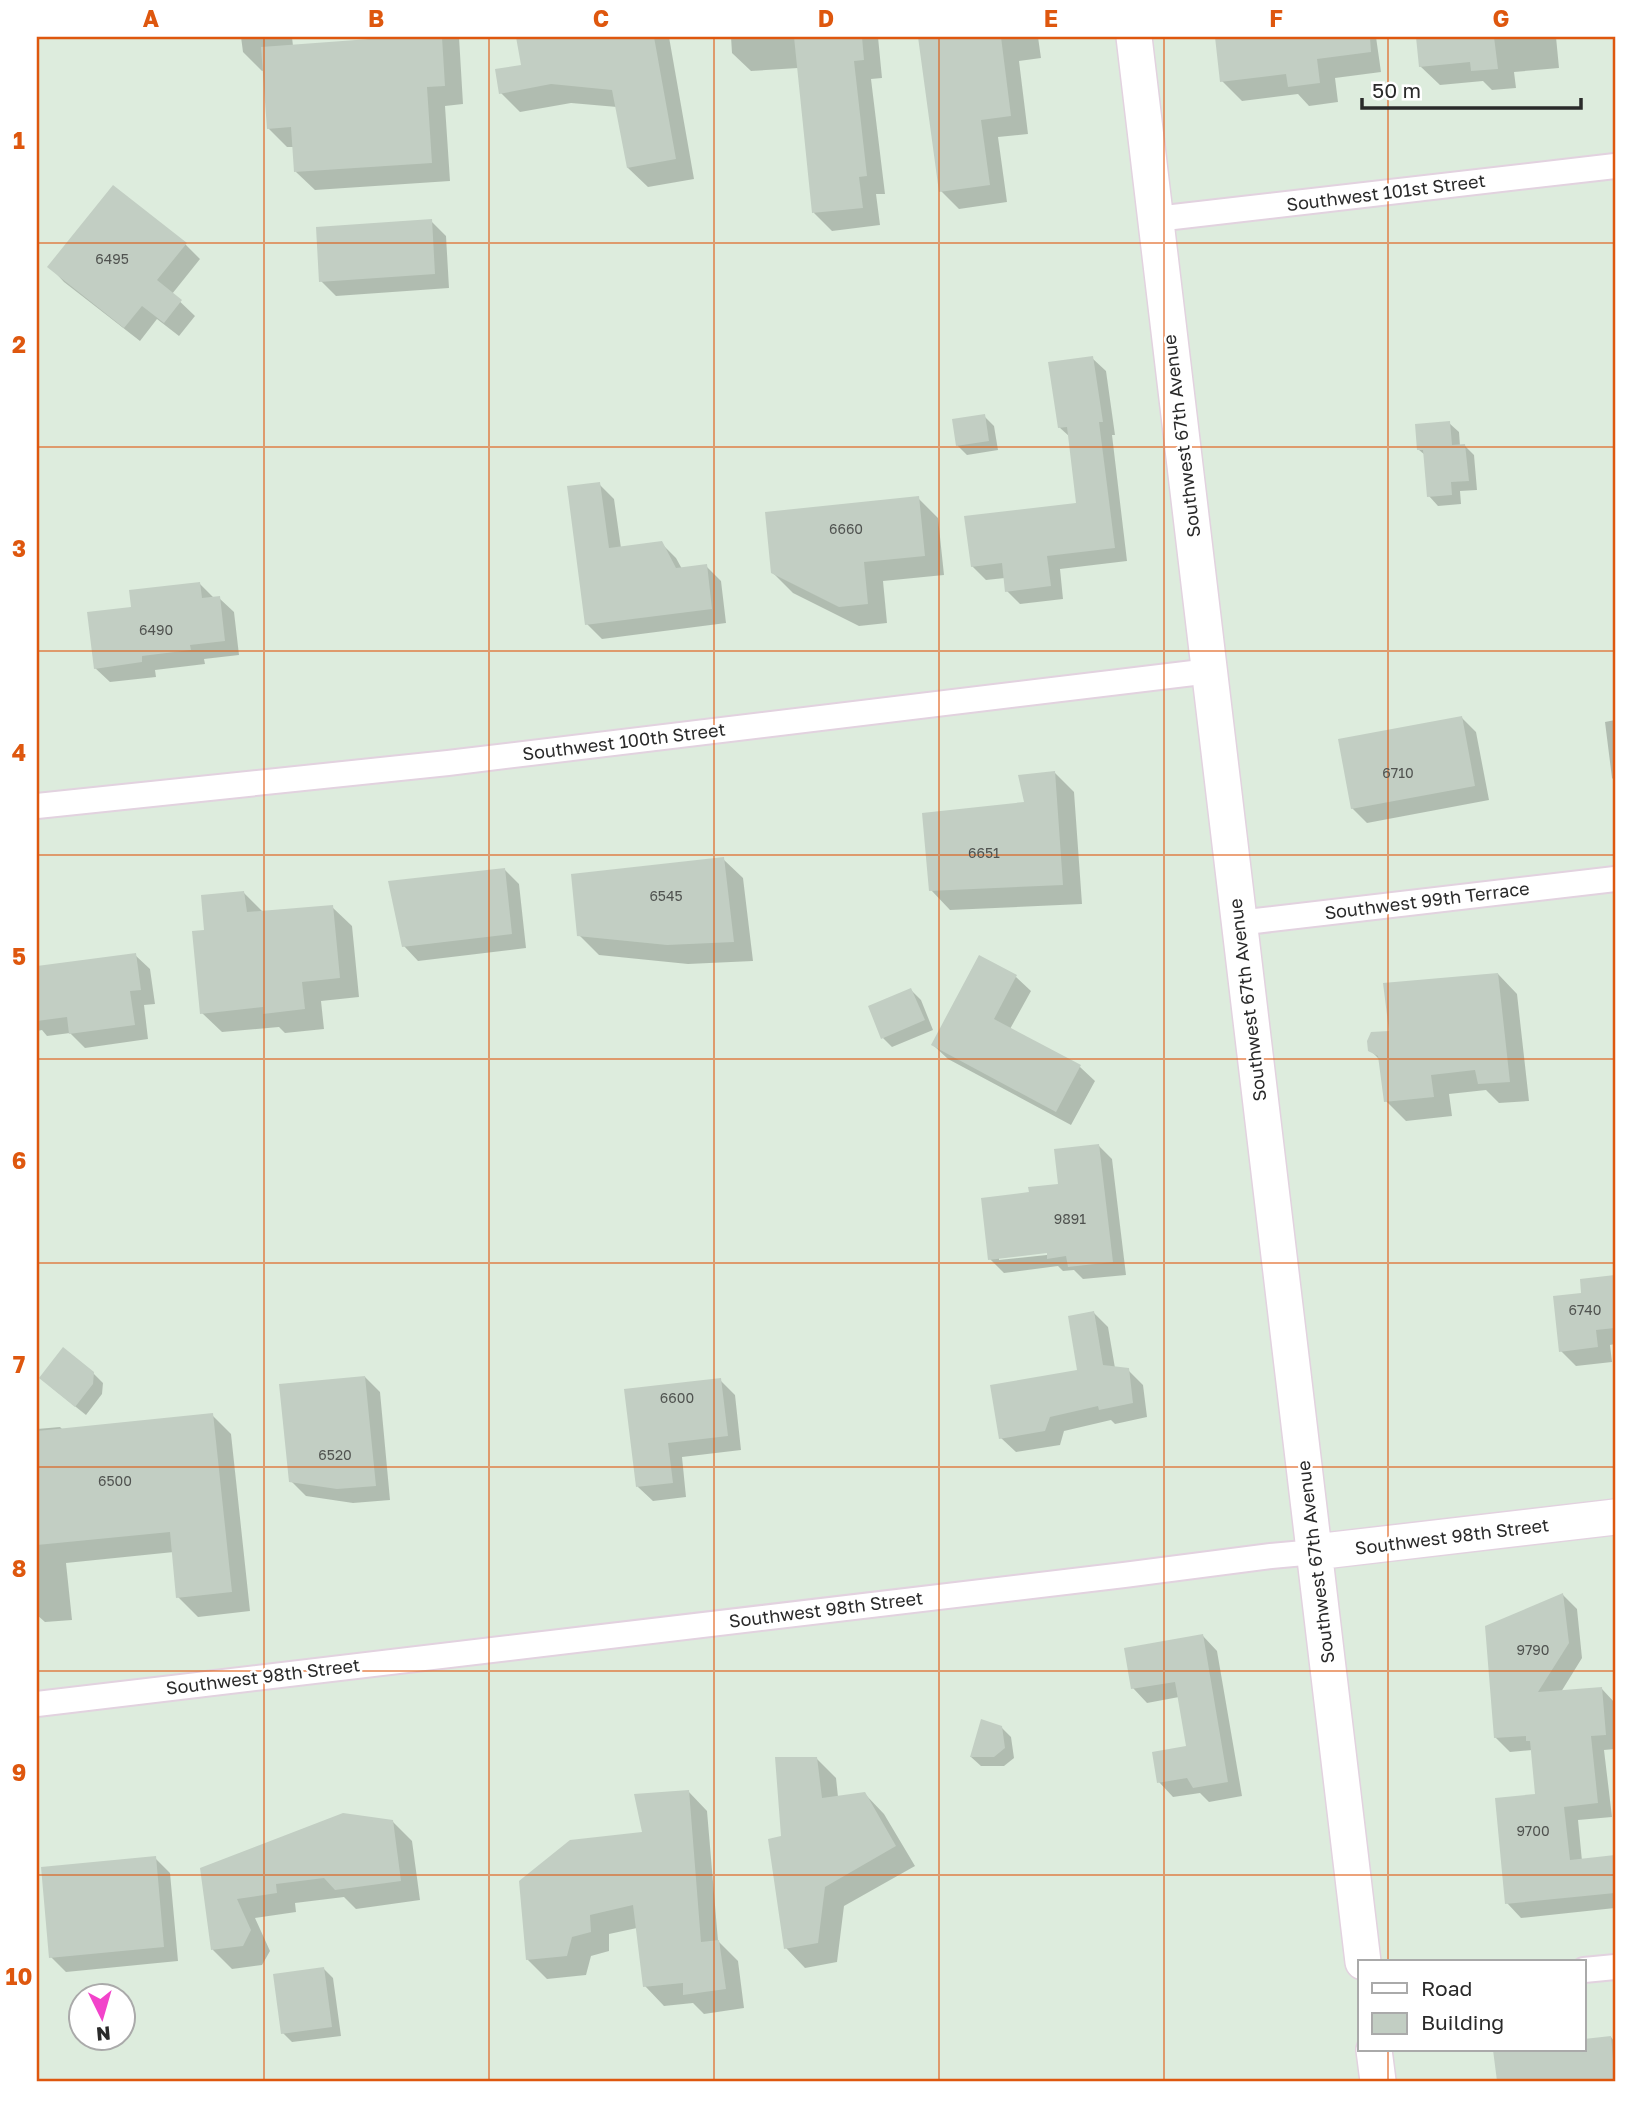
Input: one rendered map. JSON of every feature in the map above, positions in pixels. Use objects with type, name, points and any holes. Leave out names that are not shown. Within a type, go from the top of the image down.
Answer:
[{"type":"main road","name":"Southwest 67th Avenue","points":[[1135,37],[1363,1960]]},
{"type":"main road","name":"Southwest 98th Street","points":[[1315,1552],[1615,1517]]},
{"type":"main road","points":[[1374,2052],[1378,2081]]},
{"type":"street","name":"Southwest 101st Street","points":[[1156,219],[1615,166]]},
{"type":"street","name":"Southwest 100th Street","points":[[37,806],[462,761],[1210,670]]},
{"type":"street","name":"Southwest 99th Terrace","points":[[1238,923],[1615,879]]},
{"type":"street","name":"Southwest 98th Street","points":[[37,1704],[1315,1552]]},
{"type":"street","points":[[1586,1970],[1615,1966]]},
{"type":"building","points":[[397,37],[442,37],[445,86],[427,87],[432,163],[294,172],[291,127],[267,129],[261,47]]},
{"type":"building","points":[[516,37],[654,37],[676,159],[627,168],[612,90],[551,84],[499,94],[495,69],[521,65]]},
{"type":"building","points":[[794,37],[862,37],[864,60],[854,61],[867,176],[859,177],[863,208],[812,213]]},
{"type":"building","points":[[918,37],[1001,37],[1011,116],[981,120],[990,185],[939,192]]},
{"type":"building","points":[[1215,37],[1370,37],[1371,52],[1317,59],[1320,83],[1288,87],[1286,74],[1220,82]]},
{"type":"building","points":[[1416,37],[1494,37],[1498,69],[1471,71],[1470,62],[1419,67]]},
{"type":"building","points":[[113,185],[187,243],[157,280],[182,300],[164,323],[142,306],[124,328],[47,267]]},
{"type":"building","points":[[432,219],[435,274],[319,282],[316,227]]},
{"type":"building","points":[[1093,356],[1103,422],[1099,422],[1115,548],[1047,556],[1051,586],[1005,592],[1002,563],[971,567],[964,516],[1076,503],[1067,427],[1058,428],[1048,362]]},
{"type":"building","points":[[985,414],[989,441],[956,446],[952,419]]},
{"type":"building","points":[[1450,421],[1452,445],[1465,444],[1469,481],[1451,482],[1452,495],[1427,497],[1423,450],[1417,450],[1415,424]]},
{"type":"building","points":[[600,482],[609,548],[662,541],[676,568],[707,564],[712,609],[585,625],[567,486]]},
{"type":"building","points":[[919,496],[925,556],[864,562],[868,604],[839,607],[771,573],[765,512]]},
{"type":"building","points":[[200,582],[202,598],[220,596],[225,641],[190,645],[191,650],[142,656],[142,662],[94,669],[87,612],[131,607],[129,590]]},
{"type":"building","points":[[1462,716],[1475,786],[1351,809],[1338,739]]},
{"type":"building","points":[[1055,771],[1063,885],[929,891],[922,813],[1024,802],[1018,775]]},
{"type":"building","points":[[724,857],[734,942],[667,945],[577,936],[571,874]]},
{"type":"building","points":[[505,868],[512,934],[402,947],[388,881]]},
{"type":"building","points":[[244,891],[247,912],[333,905],[340,978],[302,982],[305,1009],[263,1014],[263,1007],[200,1014],[192,931],[204,930],[201,895]]},
{"type":"building","points":[[136,953],[141,990],[130,991],[135,1025],[69,1034],[67,1017],[37,1021],[37,966]]},
{"type":"building","points":[[979,955],[1017,975],[994,1019],[1081,1065],[1056,1112],[931,1045]]},
{"type":"building","points":[[1498,973],[1510,1082],[1478,1084],[1475,1070],[1431,1075],[1434,1097],[1384,1102],[1378,1056],[1368,1051],[1367,1041],[1371,1032],[1389,1031],[1383,983]]},
{"type":"building","points":[[911,988],[925,1020],[881,1039],[868,1006]]},
{"type":"building","points":[[1099,1144],[1113,1262],[1068,1267],[1066,1256],[1047,1259],[1047,1253],[988,1260],[981,1198],[1029,1192],[1028,1187],[1058,1184],[1054,1149]]},
{"type":"building","points":[[1615,1275],[1615,1328],[1596,1330],[1598,1347],[1559,1352],[1553,1296],[1581,1293],[1580,1279]]},
{"type":"building","points":[[1094,1311],[1103,1365],[1129,1368],[1133,1403],[1099,1410],[1098,1406],[1050,1417],[1045,1431],[999,1439],[990,1385],[1077,1370],[1068,1316]]},
{"type":"building","points":[[63,1347],[94,1372],[93,1384],[75,1407],[39,1378]]},
{"type":"building","points":[[365,1376],[376,1486],[337,1489],[289,1482],[279,1384]]},
{"type":"building","points":[[721,1378],[728,1436],[668,1443],[673,1483],[636,1487],[624,1389]]},
{"type":"building","points":[[213,1413],[232,1592],[176,1598],[170,1532],[37,1545],[37,1431]]},
{"type":"building","points":[[1563,1593],[1569,1643],[1538,1692],[1602,1687],[1606,1735],[1591,1736],[1598,1803],[1564,1807],[1570,1860],[1615,1855],[1615,1893],[1505,1904],[1495,1798],[1535,1794],[1530,1741],[1526,1741],[1526,1736],[1494,1738],[1485,1626]]},
{"type":"building","points":[[1203,1634],[1228,1782],[1193,1788],[1187,1778],[1157,1783],[1152,1752],[1186,1746],[1175,1682],[1131,1689],[1124,1648]]},
{"type":"building","points":[[981,1719],[1002,1726],[1005,1748],[994,1757],[970,1757]]},
{"type":"building","points":[[775,1757],[817,1757],[822,1798],[865,1792],[896,1846],[825,1887],[818,1943],[784,1949],[768,1839],[781,1836]]},
{"type":"building","points":[[689,1790],[701,1942],[719,1940],[726,1989],[683,1995],[683,1983],[643,1987],[633,1905],[590,1915],[591,1932],[572,1937],[567,1956],[526,1960],[519,1881],[570,1840],[642,1832],[634,1794]]},
{"type":"building","points":[[343,1813],[393,1820],[401,1881],[335,1890],[324,1878],[276,1884],[277,1893],[237,1899],[251,1930],[243,1946],[211,1950],[200,1868]]},
{"type":"building","points":[[156,1856],[164,1947],[49,1958],[41,1867]]},
{"type":"building","points":[[324,1967],[332,2027],[281,2034],[273,1974]]},
{"type":"building","points":[[1611,2036],[1615,2081],[1497,2081],[1493,2052],[1586,2052],[1586,2039]]}]
